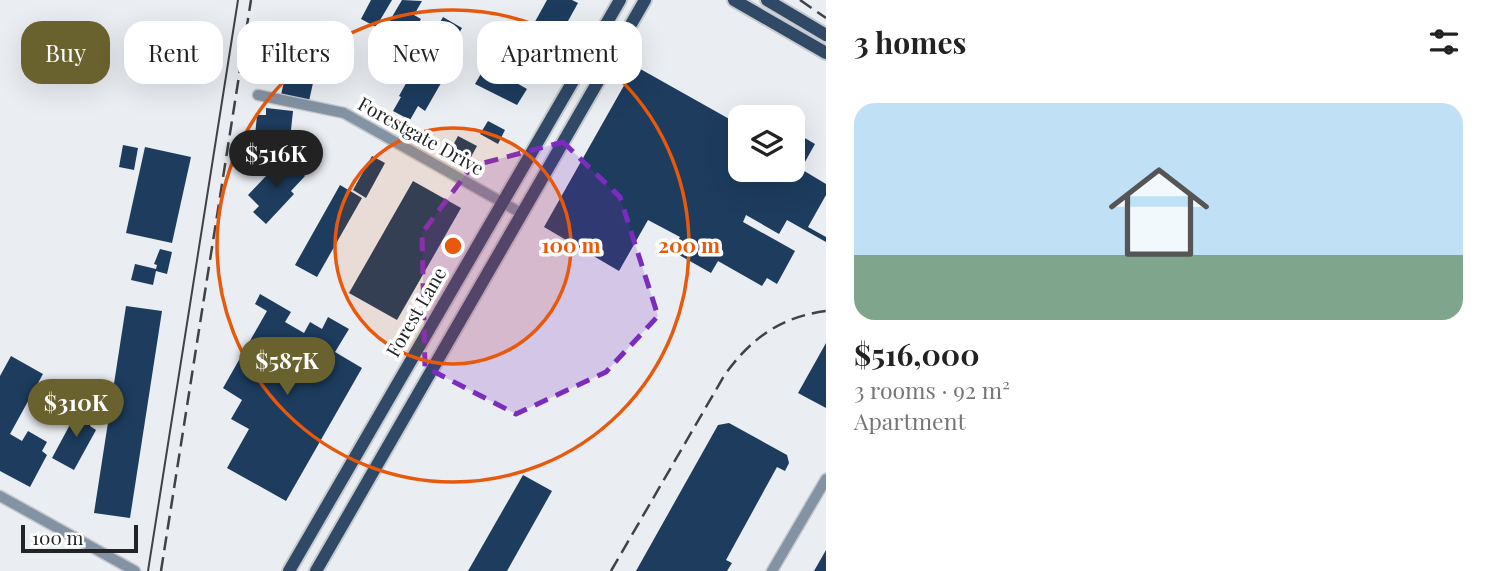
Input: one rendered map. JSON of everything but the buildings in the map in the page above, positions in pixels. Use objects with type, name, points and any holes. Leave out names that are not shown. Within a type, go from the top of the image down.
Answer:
[{"type":"main road","name":"Forest Lane","points":[[289,571],[620,0]]},
{"type":"main road","points":[[316,571],[645,0]]},
{"type":"main road","points":[[734,0],[826,53]]},
{"type":"main road","points":[[767,0],[826,35]]},
{"type":"main road","points":[[444,303],[463,313]]},
{"type":"main road","points":[[338,486],[358,498]]},
{"type":"street","name":"Forestgate Drive","points":[[258,95],[344,113],[521,213]]},
{"type":"street","points":[[772,571],[826,479]]},
{"type":"street","points":[[0,496],[135,571]]},
{"type":"highlighted area","points":[[563,142],[620,197],[658,316],[606,372],[516,414],[425,367],[422,233],[472,166]]},
{"type":"tram line","points":[[148,571],[238,0]]},
{"type":"railway","points":[[161,571],[251,0]]},
{"type":"railway","points":[[800,0],[826,18]]},
{"type":"railway","points":[[611,571],[734,363],[744,351],[780,324],[826,311]]}]
